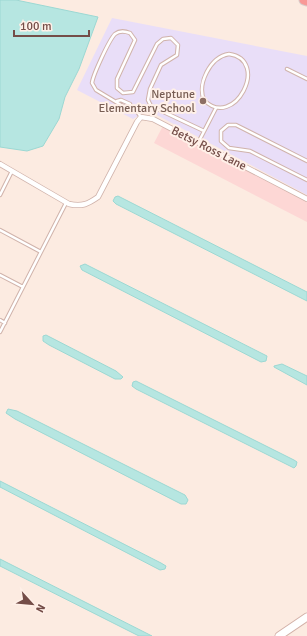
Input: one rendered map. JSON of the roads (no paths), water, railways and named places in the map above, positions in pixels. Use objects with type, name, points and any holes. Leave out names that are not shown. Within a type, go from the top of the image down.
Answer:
[{"type":"main road","points":[[278,636],[307,617]]},
{"type":"street","name":"Betsy Ross Lane","points":[[141,117],[153,119],[307,199]]},
{"type":"street","points":[[0,164],[66,203],[79,207],[89,204],[98,197],[141,117]]},
{"type":"lane","points":[[141,117],[137,111],[131,108],[130,104],[122,100],[117,101],[96,90],[92,83],[93,75],[114,34],[122,31],[130,33],[135,40],[116,79],[117,88],[123,93],[133,92],[157,44],[162,39],[171,38],[178,46],[177,55],[161,65],[150,89],[148,100],[151,106],[204,131]]},
{"type":"lane","points":[[234,54],[241,58],[247,65],[249,70],[247,81],[233,104],[223,109],[216,108],[204,100],[202,91],[203,83],[213,63],[218,57],[234,54]]},
{"type":"lane","points":[[287,69],[307,79]]},
{"type":"lane","points":[[198,142],[216,108]]},
{"type":"lane","points":[[307,161],[236,125],[228,125],[221,132],[221,141],[229,148],[250,152],[307,180]]},
{"type":"lane","points":[[0,195],[12,171]]},
{"type":"lane","points":[[0,332],[66,203]]},
{"type":"lane","points":[[0,230],[41,252]]},
{"type":"lane","points":[[0,275],[23,287]]},
{"type":"lane","points":[[0,320],[5,323]]},
{"type":"water","points":[[0,0],[16,0],[98,17],[79,69],[65,97],[59,119],[43,146],[27,151],[0,147]]},
{"type":"water","points":[[118,196],[307,292],[307,301],[116,204],[113,201],[115,197]]},
{"type":"water","points":[[85,264],[267,356],[266,361],[261,362],[82,270],[80,266]]},
{"type":"water","points":[[46,335],[116,371],[123,377],[121,379],[115,379],[49,345],[43,341],[43,336]]},
{"type":"water","points":[[282,364],[307,376],[307,385],[274,367]]},
{"type":"water","points":[[136,381],[294,460],[297,462],[296,466],[294,468],[136,389],[132,386],[133,382]]},
{"type":"water","points":[[8,409],[17,411],[185,495],[188,500],[186,504],[181,504],[15,419],[6,413]]},
{"type":"water","points":[[0,481],[161,563],[166,566],[165,569],[160,570],[0,487]]},
{"type":"water","points":[[0,559],[152,636],[139,636],[0,566]]},
{"type":"place","name":"Neptune Elementary School","points":[[203,101]]}]
